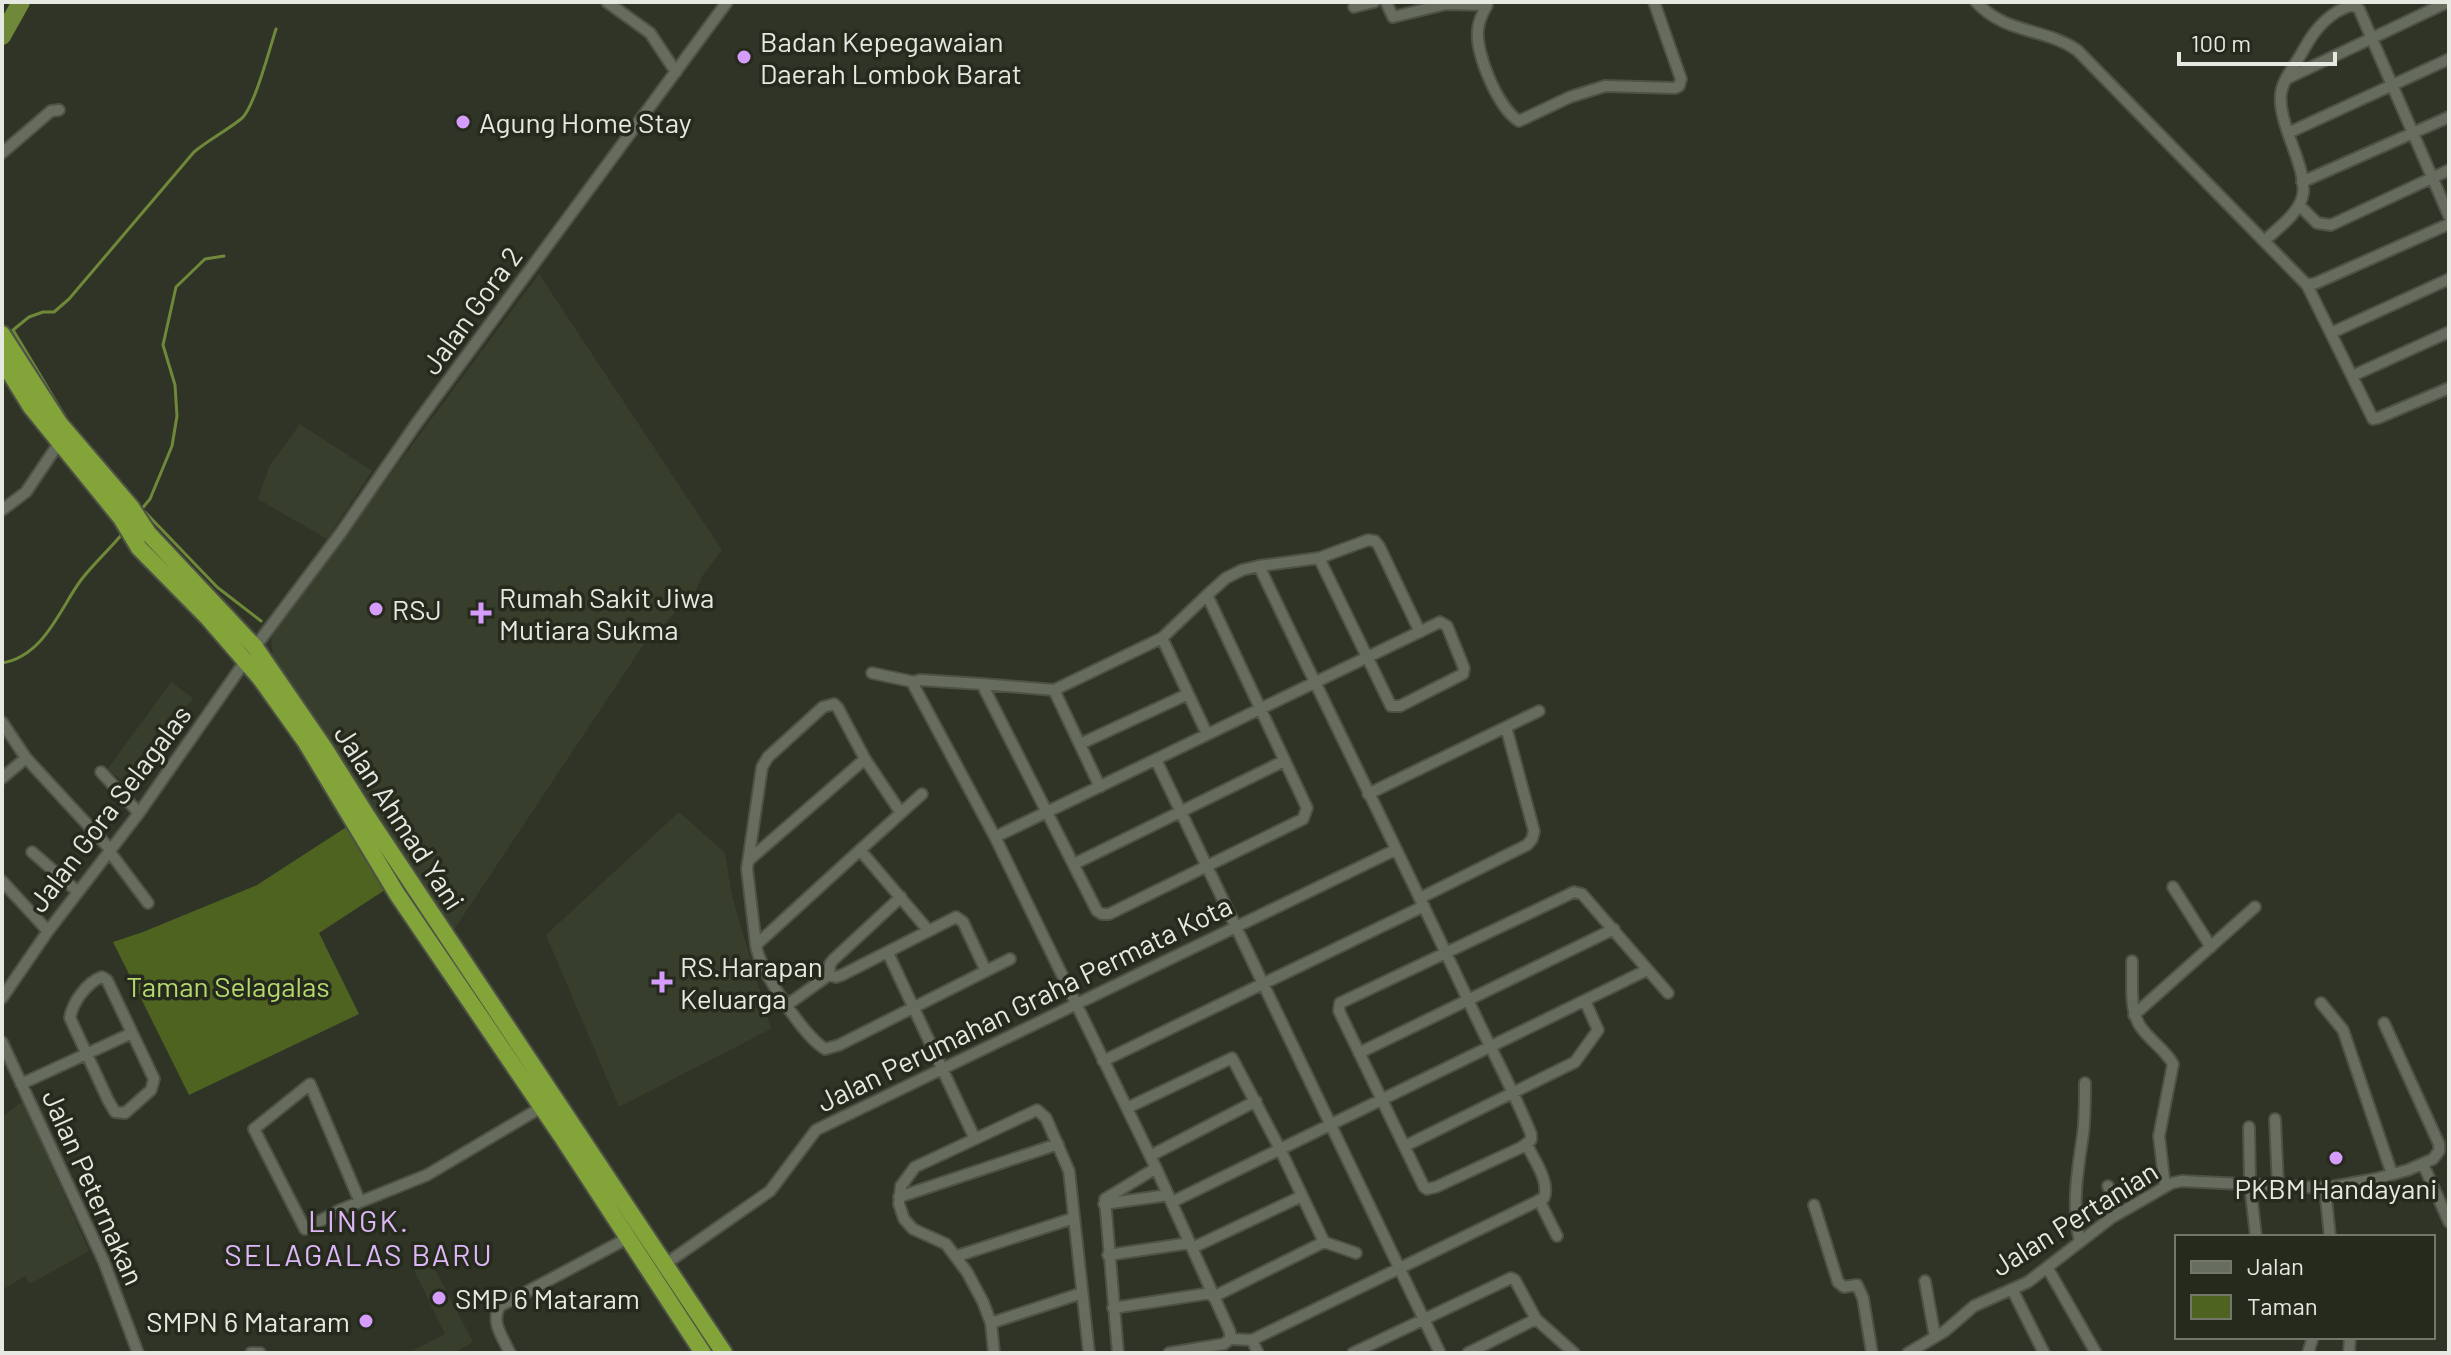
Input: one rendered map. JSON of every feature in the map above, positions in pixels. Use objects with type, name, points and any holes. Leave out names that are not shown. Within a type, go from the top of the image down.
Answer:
[{"type":"highway","points":[[2,334],[64,420],[107,490]]},
{"type":"highway","points":[[2,360],[31,407],[59,443],[107,490]]},
{"type":"highway","name":"Jalan Ahmad Yani","points":[[107,490],[150,547],[255,647],[325,749],[556,1115],[664,1265],[684,1310],[724,1353]]},
{"type":"highway","points":[[150,547],[260,678],[305,741],[397,894],[542,1107],[556,1115]]},
{"type":"highway","points":[[568,1132],[628,1238],[684,1310],[703,1353]]},
{"type":"street","points":[[607,2],[650,33],[676,72]]},
{"type":"street","name":"Jalan Gora 2","points":[[255,647],[727,2]]},
{"type":"street","points":[[1354,7],[1374,2]]},
{"type":"street","points":[[1386,2],[1393,17],[1446,4],[1488,3],[1478,27],[1481,57],[1512,116],[1521,121],[1570,97],[1605,86],[1679,86],[1681,79],[1654,2]]},
{"type":"street","points":[[1976,2],[1998,21],[2064,41],[2077,50],[2307,285],[2373,419],[2449,388]]},
{"type":"street","points":[[2286,79],[2448,2]]},
{"type":"street","points":[[2264,241],[2299,205],[2303,194],[2281,92],[2309,39],[2324,21],[2334,12],[2355,4],[2449,216]]},
{"type":"street","points":[[2288,133],[2449,59]]},
{"type":"street","points":[[2,153],[51,111],[59,110]]},
{"type":"street","points":[[2302,182],[2449,117]]},
{"type":"street","points":[[2299,205],[2317,223],[2331,225],[2449,170]]},
{"type":"street","points":[[2307,285],[2449,224]]},
{"type":"street","points":[[2331,333],[2449,279]]},
{"type":"street","points":[[2352,376],[2449,332]]},
{"type":"street","points":[[2,510],[26,492],[59,443]]},
{"type":"street","points":[[872,673],[914,682],[1054,690],[1162,638],[1226,578],[1259,566],[1319,558],[1368,540],[1375,541],[1379,546],[1420,632]]},
{"type":"street","points":[[995,837],[1156,760],[1207,734],[1260,709],[1368,657],[1420,632],[1440,622],[1445,624],[1464,668],[1463,674],[1394,707],[1389,703],[1368,657],[1319,558]]},
{"type":"street","points":[[1259,566],[1422,902],[1446,953],[1490,1047],[1512,1093],[1531,1134],[1527,1145],[1431,1189],[1424,1187],[1339,1011],[1340,1003],[1446,953],[1574,892],[1582,894],[1668,993]]},
{"type":"street","points":[[982,684],[1097,911],[1109,914],[1306,816],[1307,808],[1207,595]]},
{"type":"street","points":[[1162,638],[1207,734]]},
{"type":"street","name":"Jalan Gora Selagalas","points":[[3,994],[77,891],[139,813],[255,647]]},
{"type":"street","points":[[914,682],[995,837],[1156,1168],[1230,1332],[1230,1339]]},
{"type":"street","points":[[1054,690],[1100,787]]},
{"type":"street","points":[[1080,744],[1188,694]]},
{"type":"street","points":[[901,813],[834,704],[823,707],[768,757],[762,767],[747,869],[757,953],[787,1005],[814,1040],[825,1049],[839,1045],[1010,959]]},
{"type":"street","points":[[1368,794],[1539,711]]},
{"type":"street","points":[[2,722],[26,758],[110,850],[148,903]]},
{"type":"street","points":[[1103,1061],[1261,985],[1527,845],[1534,831],[1506,727]]},
{"type":"street","points":[[2,778],[26,758]]},
{"type":"street","points":[[749,860],[865,759]]},
{"type":"street","points":[[1156,760],[1261,985],[1440,1353]]},
{"type":"street","points":[[1074,864],[1284,761]]},
{"type":"street","points":[[101,772],[139,813]]},
{"type":"street","points":[[756,945],[922,794]]},
{"type":"street","points":[[860,850],[928,930]]},
{"type":"street","name":"Jalan Perumahan Graha Permata Kota","points":[[664,1265],[760,1199],[775,1185],[811,1134],[1395,850]]},
{"type":"street","points":[[32,852],[77,891]]},
{"type":"street","points":[[2,881],[48,931]]},
{"type":"street","points":[[2173,887],[2211,947]]},
{"type":"street","points":[[787,1005],[829,975],[833,960],[901,897]]},
{"type":"street","points":[[2134,1015],[2255,907]]},
{"type":"street","points":[[829,975],[842,975],[951,918],[960,918],[986,971]]},
{"type":"street","points":[[1359,1053],[1614,929]]},
{"type":"street","points":[[888,953],[975,1139]]},
{"type":"street","points":[[2132,961],[2134,1015],[2142,1030],[2173,1064],[2159,1136],[2165,1187]]},
{"type":"street","points":[[1104,1204],[1170,1198],[1280,1149],[1647,970]]},
{"type":"street","points":[[98,977],[107,980],[154,1084],[135,1105],[125,1113],[118,1113],[113,1109],[87,1055],[70,1014],[82,993],[98,977]]},
{"type":"street","points":[[1405,1146],[1579,1058],[1598,1030],[1585,1001]]},
{"type":"street","points":[[2321,1003],[2343,1030],[2392,1174]]},
{"type":"street","points":[[2384,1023],[2439,1145],[2436,1156],[2423,1164],[2449,1222]]},
{"type":"street","points":[[21,1084],[132,1033]]},
{"type":"street","name":"Jalan Peternakan","points":[[2,1042],[104,1262],[138,1353]]},
{"type":"street","points":[[1127,1108],[1232,1058],[1324,1242]]},
{"type":"street","points":[[2080,1242],[2076,1191],[2085,1083]]},
{"type":"street","points":[[360,1202],[310,1084],[254,1129],[305,1229],[360,1202],[427,1175],[542,1107]]},
{"type":"street","points":[[1150,1156],[1256,1101]]},
{"type":"street","points":[[994,1353],[991,1323],[983,1302],[957,1256],[946,1244],[913,1229],[904,1219],[899,1197],[901,1186],[915,1167],[1037,1110],[1046,1118],[1069,1171],[1089,1353]]},
{"type":"street","points":[[2275,1119],[2278,1186]]},
{"type":"street","points":[[2249,1127],[2250,1184],[2256,1235]]},
{"type":"street","points":[[899,1197],[1058,1144]]},
{"type":"street","points":[[1169,1353],[1224,1344],[1230,1339],[1252,1340],[1544,1198],[1547,1188],[1527,1145]]},
{"type":"street","name":"Jalan Pertanian","points":[[1908,1353],[1935,1337],[1974,1306],[2028,1282],[2118,1213],[2165,1187],[2182,1181],[2325,1188],[2423,1164]]},
{"type":"street","points":[[1118,1353],[1105,1199],[1156,1168]]},
{"type":"street","points":[[2108,1186],[2118,1213]]},
{"type":"street","points":[[2325,1188],[2330,1235]]},
{"type":"street","points":[[1108,1255],[1191,1246],[1302,1196]]},
{"type":"street","points":[[1539,1200],[1557,1236]]},
{"type":"street","points":[[1814,1205],[1838,1282],[1844,1287],[1857,1285],[1860,1291],[1872,1353]]},
{"type":"street","points":[[957,1256],[1074,1218]]},
{"type":"street","points":[[510,1353],[495,1320],[500,1306],[628,1238]]},
{"type":"street","points":[[1113,1308],[1212,1295],[1324,1242],[1356,1253]]},
{"type":"street","points":[[2047,1267],[2096,1353]]},
{"type":"street","points":[[1353,1353],[1511,1278],[1536,1319],[1571,1352]]},
{"type":"street","points":[[1925,1281],[1935,1337]]},
{"type":"street","points":[[2012,1289],[2044,1353]]},
{"type":"street","points":[[991,1323],[1082,1293]]},
{"type":"street","points":[[1468,1353],[1536,1319]]},
{"type":"street","points":[[1252,1340],[1258,1353]]},
{"type":"street","points":[[251,1353],[260,1353]]},
{"type":"shaded area","name":"Rumah Sakit Jiwa Mutiara Sukma","points":[[539,274],[722,550],[703,575],[695,592],[642,647],[453,931],[274,671],[271,635]]},
{"type":"shaded area","points":[[300,424],[372,471],[327,539],[258,499],[269,467]]},
{"type":"shaded area","points":[[171,682],[193,698],[185,709],[178,705],[129,772],[142,781],[132,795],[119,785],[122,780],[107,770]]},
{"type":"shaded area","name":"RS.Harapan Keluarga","points":[[679,812],[725,853],[732,896],[771,1029],[619,1107],[546,935]]},
{"type":"shaded area","points":[[23,1101],[89,1251],[30,1284],[25,1276],[2,1290],[2,1117]]},
{"type":"shaded area","name":"SMP 6 Mataram","points":[[427,1254],[473,1342],[454,1353],[408,1353],[445,1334],[410,1262]]},
{"type":"green space","name":"Taman Selagalas","points":[[348,826],[388,888],[319,933],[359,1014],[189,1095],[113,942],[257,885]]},
{"type":"waterway","points":[[2,36],[21,2]]},
{"type":"waterway","points":[[67,420],[13,330],[29,317],[54,312],[69,299],[194,152],[241,119],[256,91],[276,29]]},
{"type":"waterway","points":[[140,511],[150,499],[172,446],[177,416],[175,385],[163,345],[176,287],[205,259],[224,256]]},
{"type":"waterway","points":[[93,450],[127,490]]},
{"type":"waterway","points":[[145,512],[217,587],[261,621]]},
{"type":"waterway","points":[[2,663],[17,659],[40,642],[81,580],[123,533]]},
{"type":"place","name":"Badan Kepegawaian Daerah Lombok Barat","points":[[744,57]]},
{"type":"place","name":"Agung Home Stay","points":[[463,122]]},
{"type":"place","name":"RSJ","points":[[376,609]]},
{"type":"place","name":"Rumah Sakit Jiwa Mutiara Sukma","points":[[481,613]]},
{"type":"place","name":"RS.Harapan Keluarga","points":[[662,982]]},
{"type":"place","name":"PKBM Handayani","points":[[2336,1158]]},
{"type":"place","name":"SMP 6 Mataram","points":[[439,1298]]},
{"type":"place","name":"SMPN 6 Mataram","points":[[366,1321]]},
{"type":"district","name":"LINGK. SELAGALAS BARU","points":[[359,1237]]}]
